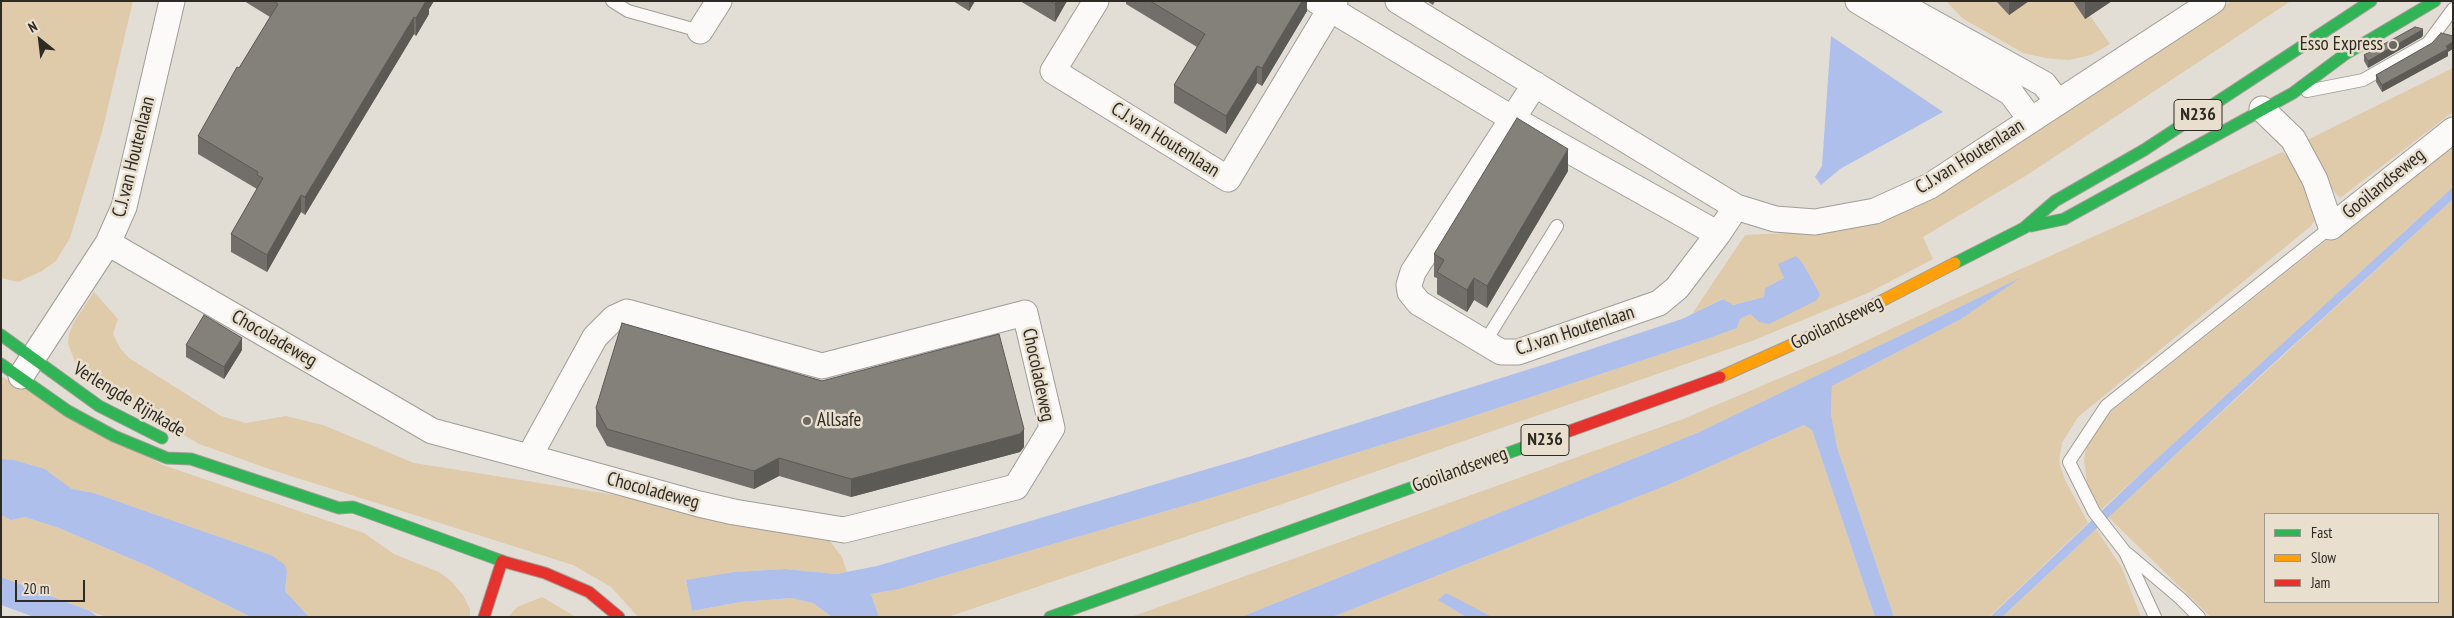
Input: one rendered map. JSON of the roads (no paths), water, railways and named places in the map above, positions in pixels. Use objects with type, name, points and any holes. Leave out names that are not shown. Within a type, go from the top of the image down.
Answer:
[{"type":"main road","name":"Gooilandseweg","points":[[1050,617],[1672,395],[1748,366],[1827,330],[2024,228],[2056,201],[2144,150],[2371,1]]},
{"type":"main road","name":"Gooilandseweg","points":[[2024,228],[2064,219],[2293,93],[2344,55],[2435,1]]},
{"type":"main road","name":"Verlengde Rijnkade","points":[[1,335],[18,367],[68,411],[114,436],[167,458],[191,459],[339,508],[353,507],[502,561],[545,573],[589,592],[618,617]]},
{"type":"main road","name":"Verlengde Rijnkade","points":[[18,367],[177,446],[191,459]]},
{"type":"main road","name":"Verlengde Rijnkade","points":[[339,508],[350,519]]},
{"type":"main road","points":[[484,617],[502,561]]},
{"type":"street","name":"C.J.van Houtenlaan","points":[[18,367],[108,243],[124,207],[172,1]]},
{"type":"street","points":[[700,31],[719,1]]},
{"type":"street","name":"C.J.van Houtenlaan","points":[[1096,1],[1054,71],[1228,179],[1327,4],[1513,119],[1718,234]]},
{"type":"street","name":"C.J.van Houtenlaan","points":[[1398,1],[1736,207],[1775,219],[1815,222],[1875,211],[1930,186],[2057,101],[2213,1]]},
{"type":"street","name":"C.J.van Houtenlaan","points":[[1858,1],[1896,7],[2044,84],[2057,101]]},
{"type":"street","name":"C.J.van Houtenlaan","points":[[1896,7],[2011,93],[2031,120]]},
{"type":"street","name":"C.J.van Houtenlaan","points":[[1535,84],[1413,272],[1409,285],[1410,292],[1419,303],[1502,352],[1518,352],[1659,304],[1678,288],[1736,207]]},
{"type":"street","name":"Gooilandseweg","points":[[2262,109],[2292,140],[2315,180],[2331,227],[2453,130]]},
{"type":"street","name":"Chocoladeweg","points":[[108,243],[432,431],[528,457],[734,512],[844,530],[1016,486],[1052,428],[1025,313],[822,366],[627,312],[614,318],[595,337],[528,457]]},
{"type":"lane","points":[[612,1],[628,11],[700,31]]},
{"type":"lane","points":[[2293,93],[2363,80],[2428,43],[2453,9]]},
{"type":"lane","points":[[1485,342],[1557,226]]},
{"type":"lane","points":[[2155,617],[2125,552],[2094,512],[2069,462],[2106,406],[2331,227]]},
{"type":"lane","points":[[2125,552],[2180,598],[2199,617]]},
{"type":"water","points":[[1831,36],[1943,112],[1840,169],[1821,185],[1815,177],[1822,166]]},
{"type":"water","points":[[2453,187],[2453,199],[2252,383],[2002,617],[1990,617],[2150,465]]},
{"type":"water","points":[[1796,256],[1802,262],[1820,294],[1817,300],[1769,324],[1759,322],[1750,314],[1740,319],[1737,328],[1707,339],[1452,423],[1214,497],[899,589],[871,594],[879,617],[832,617],[813,603],[791,598],[740,602],[692,611],[686,580],[734,572],[785,569],[836,574],[877,566],[1245,458],[1549,363],[1682,319],[1723,299],[1733,305],[1764,297],[1765,288],[1784,278],[1778,264]]},
{"type":"water","points":[[2020,278],[1961,319],[1832,386],[1831,414],[1837,447],[1894,617],[1875,617],[1812,430],[1804,425],[1670,484],[1332,617],[1241,617],[1697,433]]},
{"type":"water","points":[[1,459],[14,460],[45,469],[72,489],[94,493],[271,555],[284,564],[287,571],[285,591],[309,617],[251,617],[148,566],[59,528],[25,517],[11,520],[1,515]]},
{"type":"water","points":[[1,577],[90,611],[98,617],[34,617],[1,605]]},
{"type":"water","points":[[1446,593],[1492,617],[1466,617],[1438,600]]},
{"type":"place","name":"Esso Express","points":[[2393,45]]},
{"type":"place","name":"Allsafe","points":[[807,421]]}]
